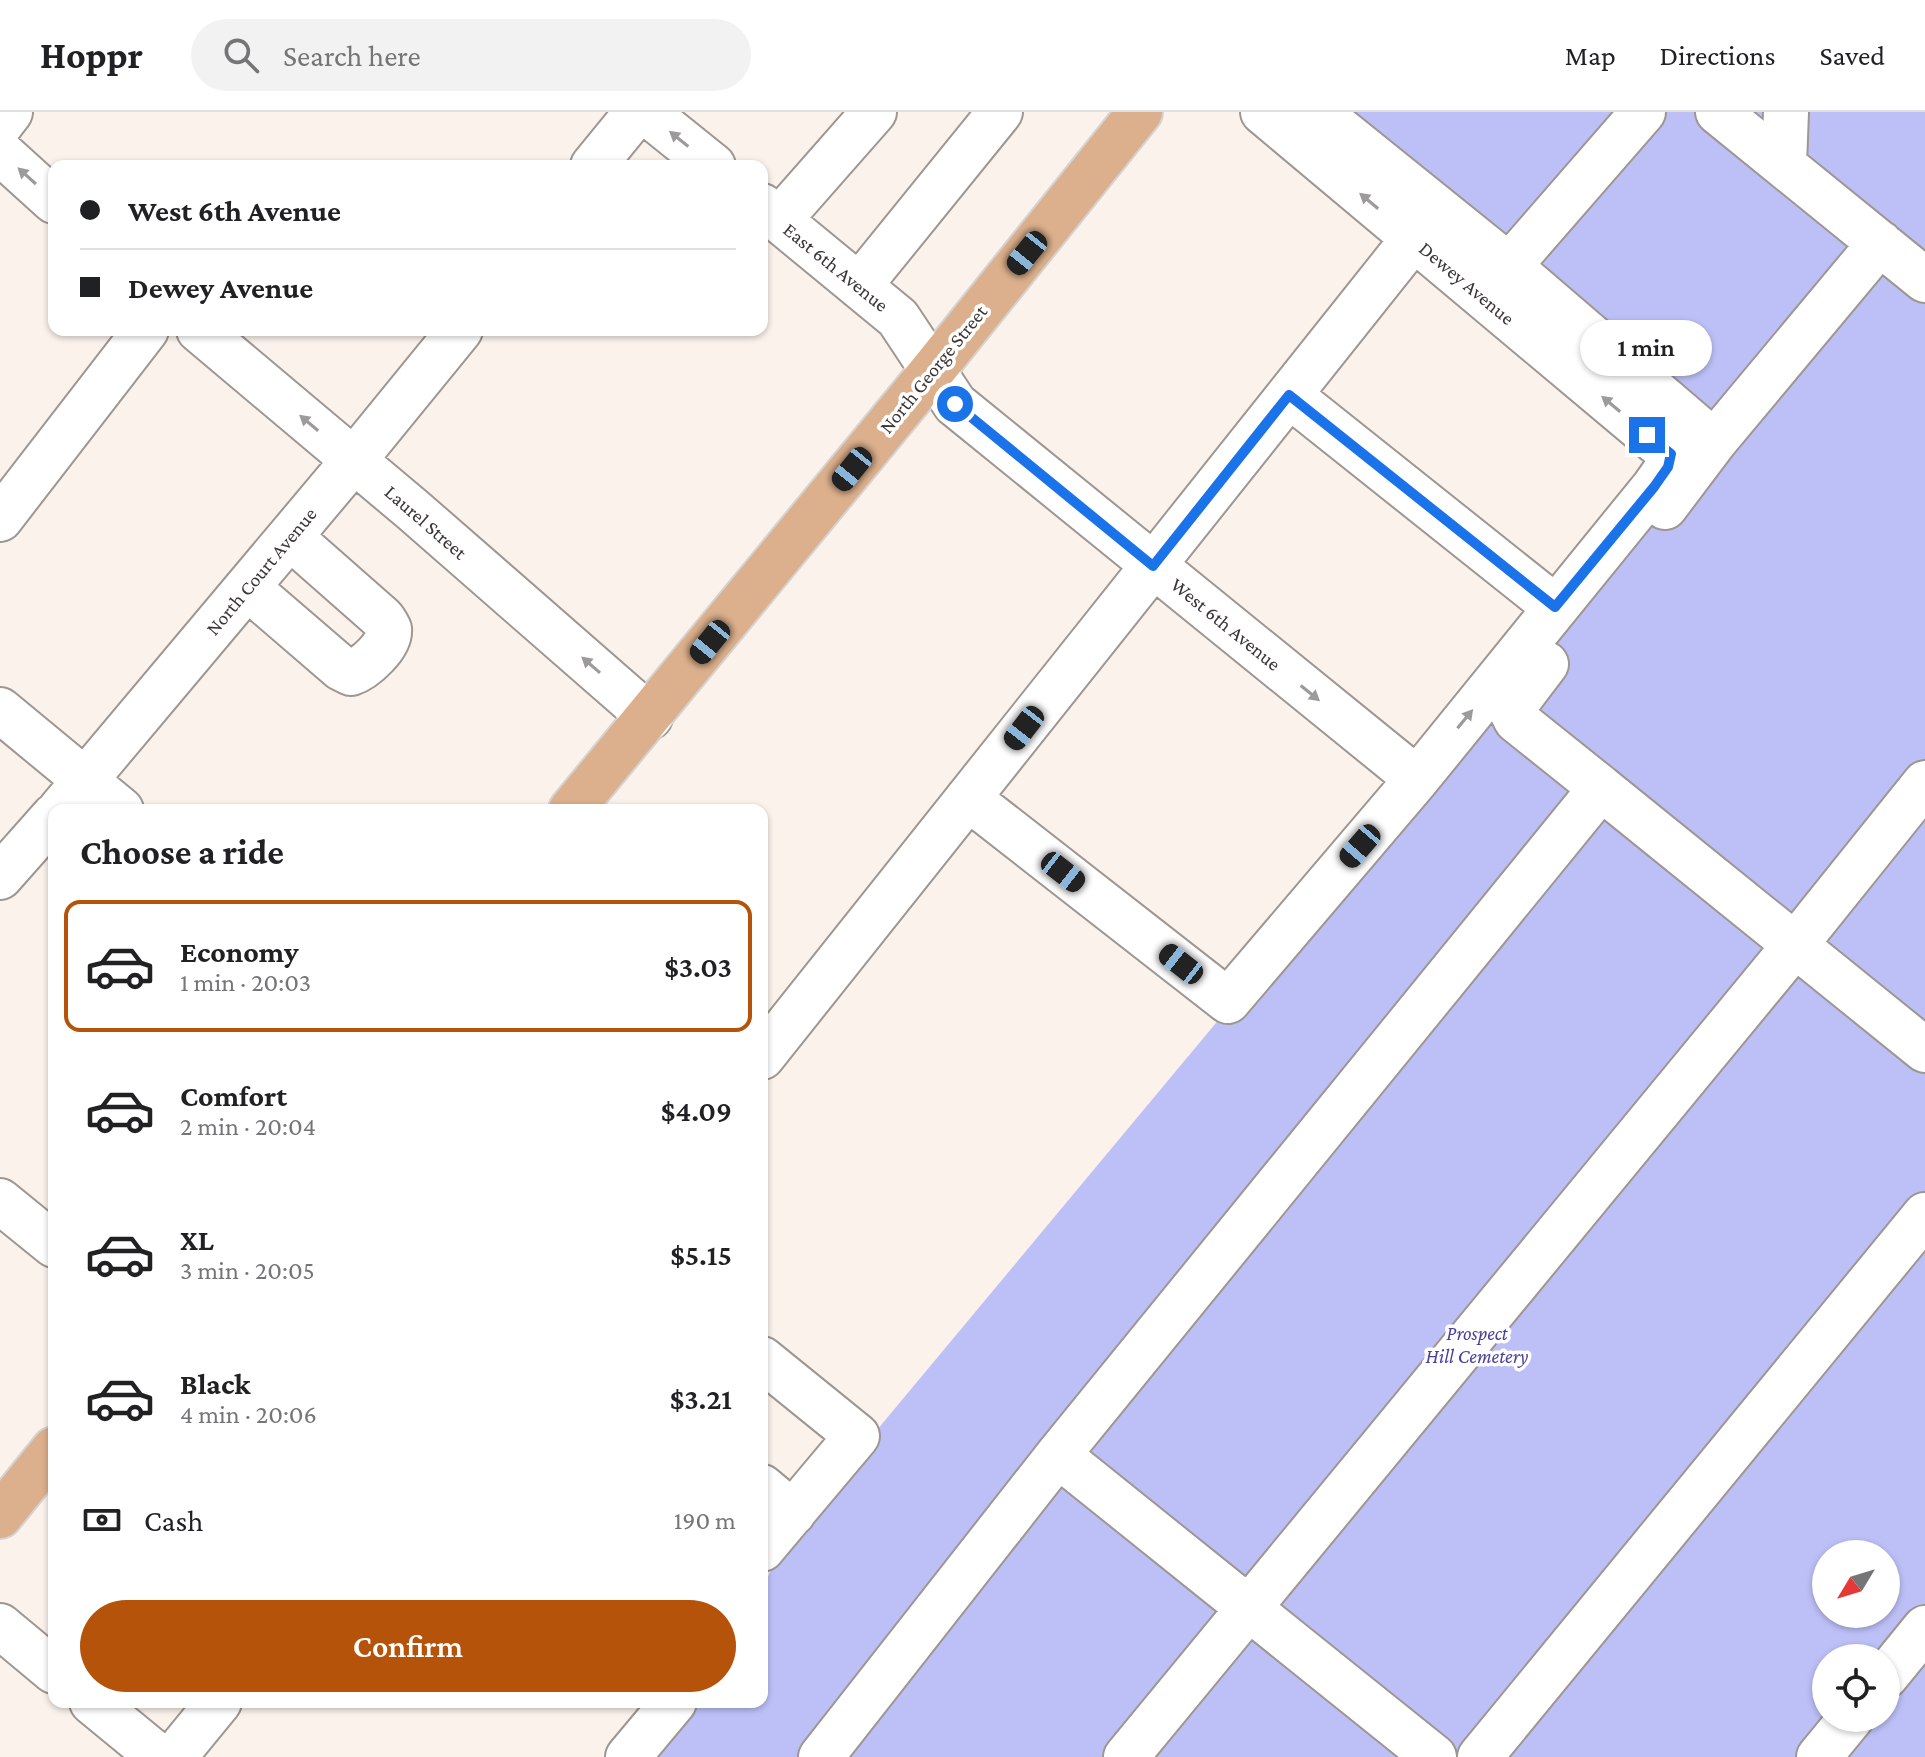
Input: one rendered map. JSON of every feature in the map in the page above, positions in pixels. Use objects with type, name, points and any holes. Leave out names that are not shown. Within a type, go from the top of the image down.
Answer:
[{"type":"main road","name":"North George Street","points":[[576,804],[933,370],[1140,112]]},
{"type":"main road","points":[[0,1516],[48,1456]]},
{"type":"street","points":[[0,125],[10,112]]},
{"type":"street","points":[[598,160],[637,112]]},
{"type":"street","points":[[646,112],[706,160]]},
{"type":"street","points":[[770,213],[874,112]]},
{"type":"street","points":[[859,286],[1000,112]]},
{"type":"street","name":"Dewey Avenue","points":[[1263,112],[1671,454],[1668,467],[1654,487],[1555,607]]},
{"type":"street","points":[[1318,112],[1509,266],[1714,442]]},
{"type":"street","points":[[1509,266],[1643,112]]},
{"type":"street","points":[[1718,112],[1925,280]]},
{"type":"street","points":[[1784,165],[1786,112]]},
{"type":"street","points":[[0,152],[48,196]]},
{"type":"street","name":"East 6th Avenue","points":[[770,213],[898,318],[933,370]]},
{"type":"street","points":[[768,1049],[1414,238]]},
{"type":"street","points":[[1880,243],[1714,442],[1511,710],[1516,720],[1925,1050]]},
{"type":"street","points":[[0,519],[141,336]]},
{"type":"street","name":"Laurel Street","points":[[206,336],[650,717]]},
{"type":"street","name":"North Court Avenue","points":[[73,795],[455,336]]},
{"type":"street","name":"West 6th Avenue","points":[[933,370],[955,404],[1417,779]]},
{"type":"street","points":[[968,798],[1228,1001],[1417,779],[1555,607],[1289,395]]},
{"type":"street","points":[[248,588],[341,668],[351,673],[361,670],[374,658],[388,636],[389,628],[382,618],[290,537]]},
{"type":"street","points":[[0,710],[73,795],[102,804]]},
{"type":"street","points":[[1126,1757],[1925,783]]},
{"type":"street","points":[[821,1757],[1058,1455],[1601,788]]},
{"type":"street","points":[[0,877],[48,823]]},
{"type":"street","points":[[0,1201],[48,1240]]},
{"type":"street","points":[[1480,1757],[1925,1215]]},
{"type":"street","points":[[768,1364],[857,1436],[777,1500],[768,1529]]},
{"type":"street","points":[[1058,1455],[1434,1757]]},
{"type":"street","points":[[0,1626],[48,1666]]},
{"type":"street","points":[[1900,1659],[1925,1628]]},
{"type":"street","points":[[864,1702],[866,1757]]},
{"type":"street","points":[[99,1708],[159,1757]]},
{"type":"street","points":[[174,1757],[214,1708]]},
{"type":"street","points":[[628,1757],[669,1708]]},
{"type":"street","points":[[1819,1757],[1840,1732]]},
{"type":"green space","name":"Prospect Hill Cemetery","points":[[1346,112],[1925,112],[1925,1757],[642,1757],[684,1708],[768,1708],[768,1576],[802,1520],[1694,449]]},
{"type":"route","points":[[955,404],[1153,566],[1289,395],[1555,607],[1668,467],[1671,454],[1647,435]]}]
